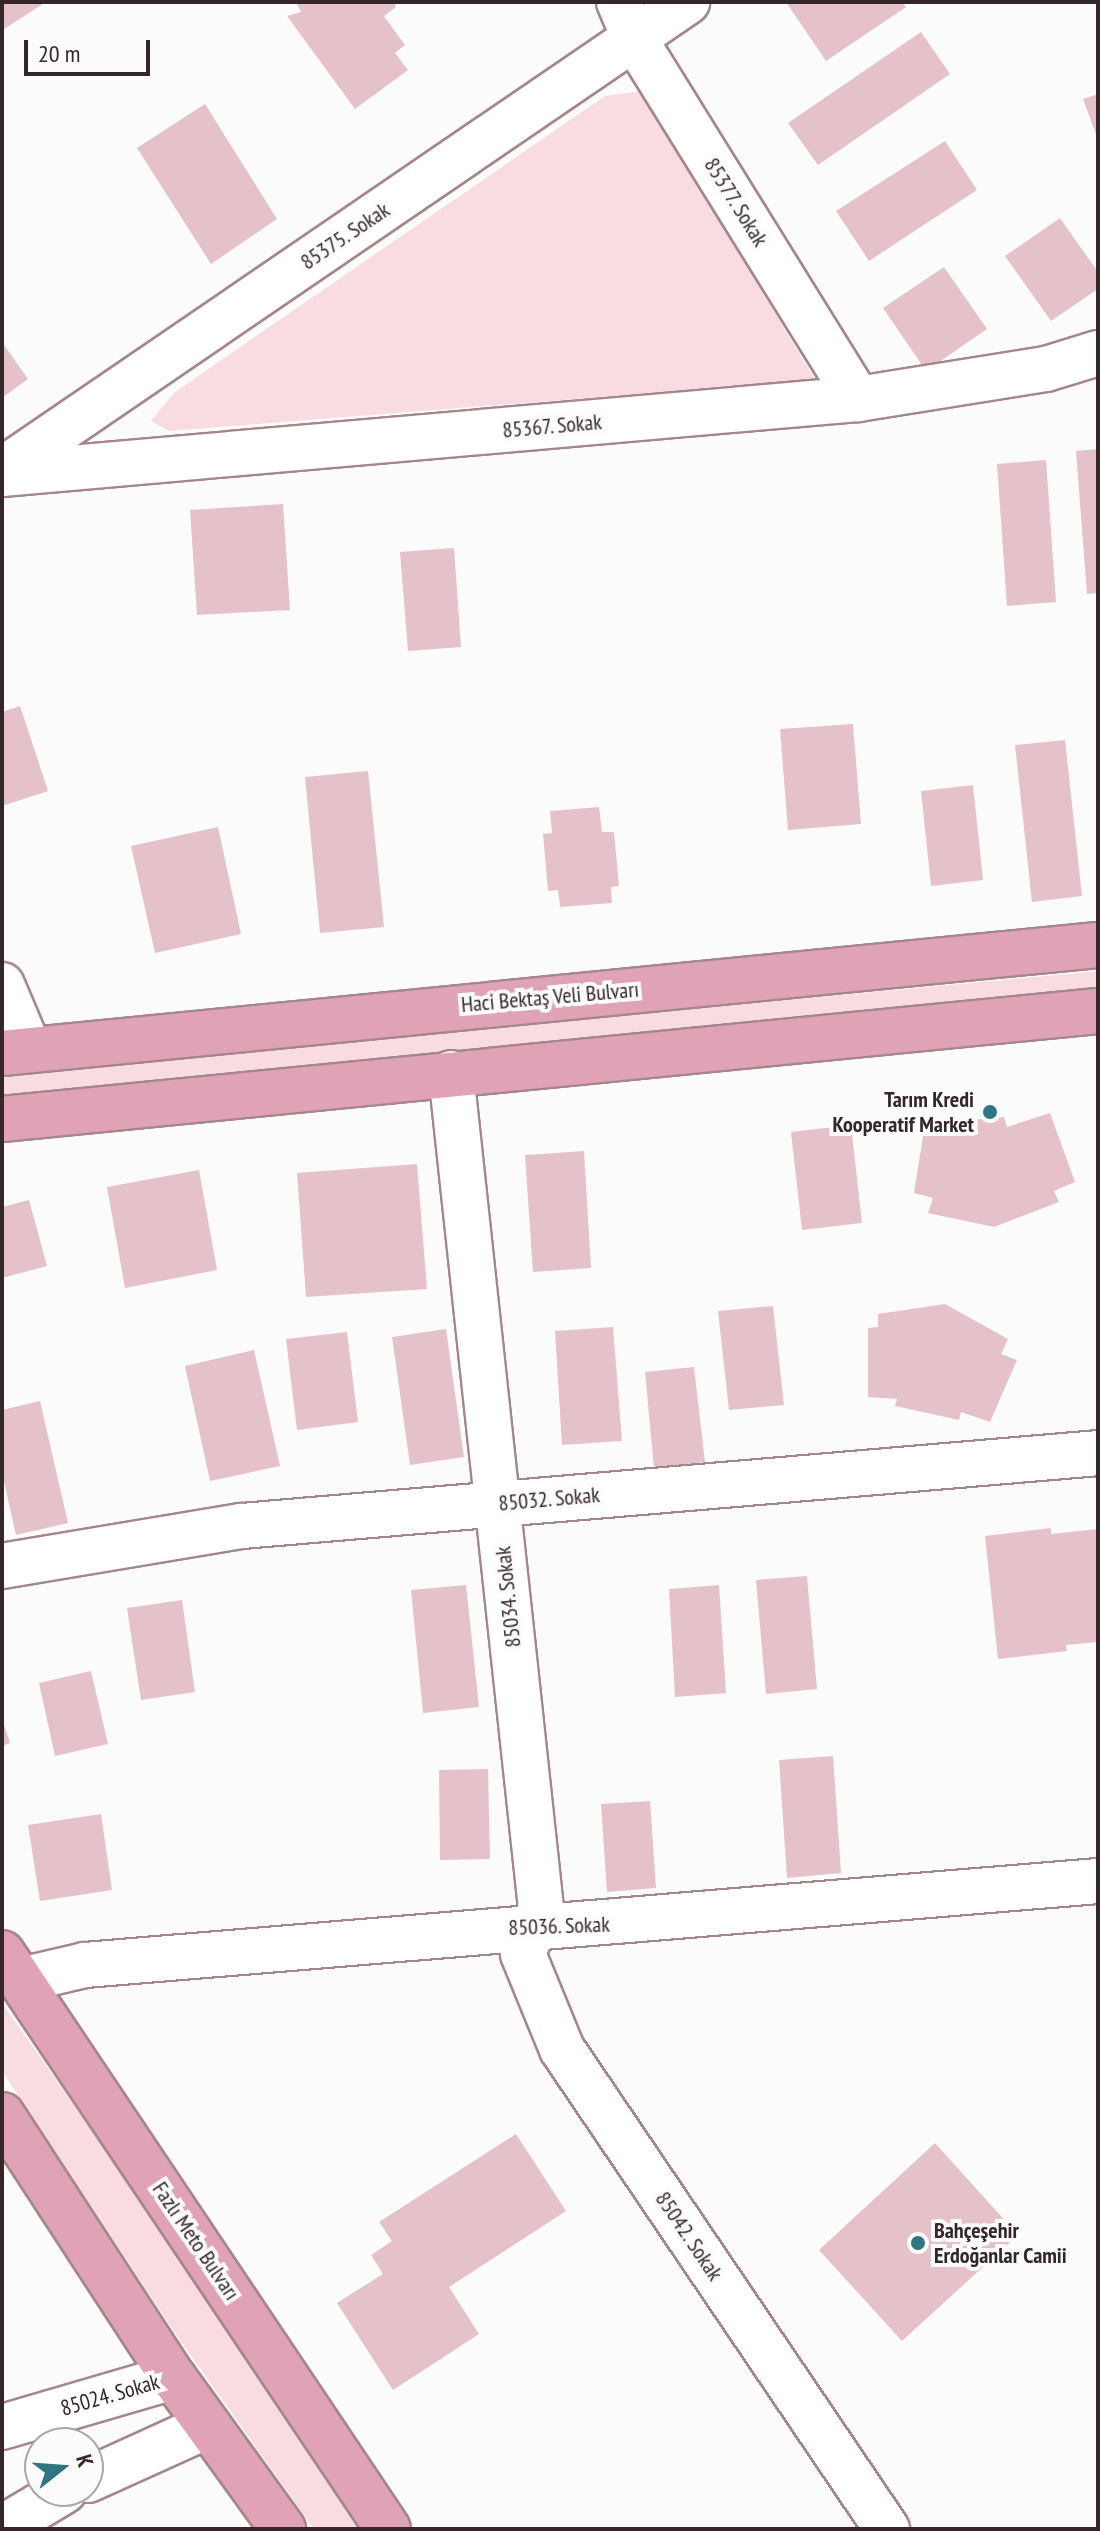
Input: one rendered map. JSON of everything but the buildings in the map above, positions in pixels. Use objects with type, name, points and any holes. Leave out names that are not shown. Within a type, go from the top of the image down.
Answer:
[{"type":"main road","name":"Haci Bektaş Veli Bulvarı","points":[[15,1051],[1098,945]]},
{"type":"main road","points":[[2,1119],[1098,1011]]},
{"type":"main road","name":"Fazlı Meto Bulvarı","points":[[12,1967],[388,2529]]},
{"type":"main road","points":[[2,2115],[173,2377],[283,2529]]},
{"type":"street","name":"85375. Sokak","points":[[2,472],[627,20],[687,2]]},
{"type":"street","name":"85377. Sokak","points":[[627,20],[858,399]]},
{"type":"street","name":"85367. Sokak","points":[[2,472],[858,399],[1046,369],[1098,353]]},
{"type":"street","points":[[1046,369],[1098,368]]},
{"type":"street","points":[[2,985],[15,1051]]},
{"type":"street","name":"85034. Sokak","points":[[451,1073],[541,1908],[533,1930]]},
{"type":"street","name":"85032. Sokak","points":[[2,1566],[242,1526],[1098,1453]]},
{"type":"street","name":"85036. Sokak","points":[[12,1967],[85,1965],[533,1930],[1098,1881]]},
{"type":"street","name":"85042. Sokak","points":[[533,1930],[523,1954],[562,2049],[887,2529]]},
{"type":"street","name":"85024. Sokak","points":[[2,2427],[173,2377]]},
{"type":"street","points":[[104,2473],[207,2426]]},
{"type":"street","points":[[2,2528],[37,2507]]},
{"type":"shaded area","points":[[642,91],[815,380],[169,431],[151,421],[175,392],[605,96]]},
{"type":"shaded area","points":[[1098,971],[1098,987],[2,1098],[2,1078],[67,1068]]},
{"type":"shaded area","points":[[2,2003],[213,2303],[361,2529],[314,2529],[175,2333],[2,2071]]},
{"type":"place","name":"Tarım Kredi Kooperatif Market","points":[[990,1112]]},
{"type":"place","name":"Bahçeşehir Erdoğanlar Camii","points":[[918,2243]]}]
